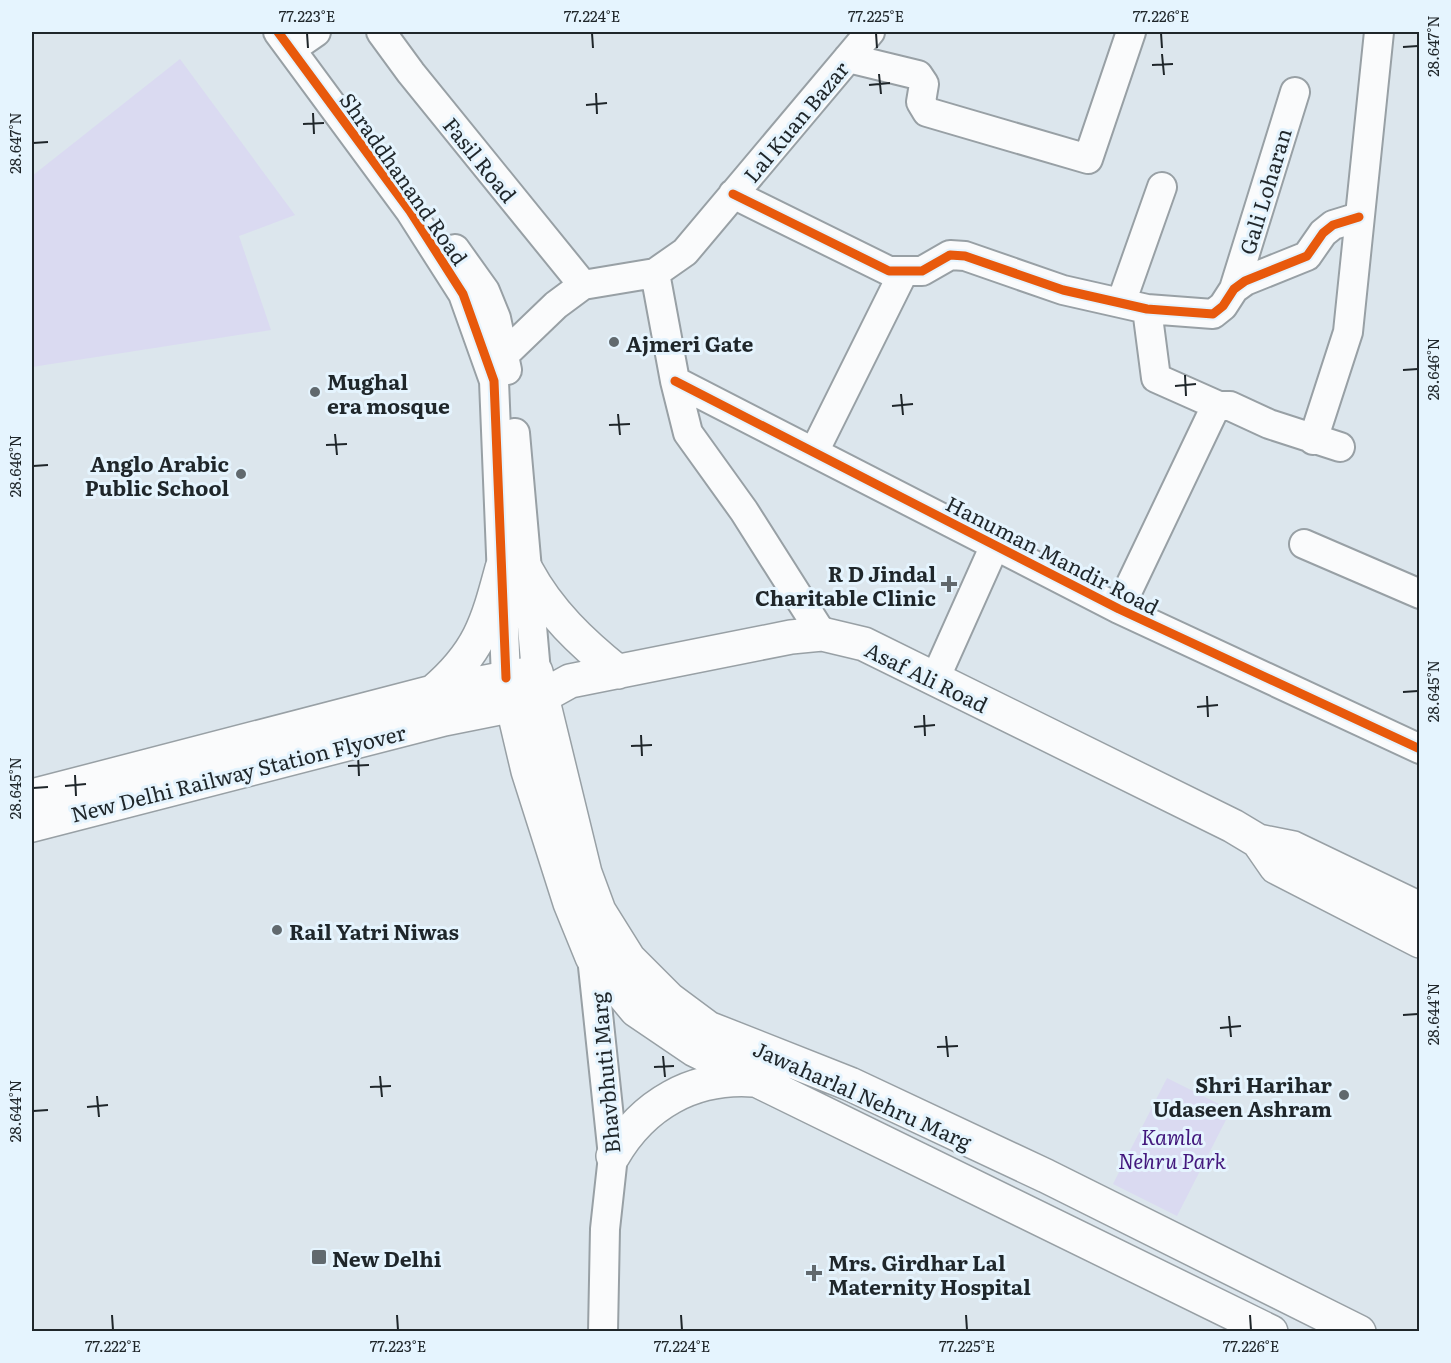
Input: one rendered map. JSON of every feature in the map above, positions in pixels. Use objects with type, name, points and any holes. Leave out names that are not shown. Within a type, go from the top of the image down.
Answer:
[{"type":"main road","points":[[438,705],[455,673],[471,653],[514,570],[560,620],[618,672]]},
{"type":"main road","name":"Asaf Ali Road","points":[[524,688],[618,672],[791,636],[822,634],[864,644],[1233,826],[1258,841],[1293,848],[1419,909]]},
{"type":"main road","points":[[438,705],[524,688],[528,771]]},
{"type":"main road","name":"Jawaharlal Nehru Marg","points":[[524,688],[598,912],[617,945],[636,967],[676,1004],[708,1028],[871,1094],[1046,1176],[1359,1332]]},
{"type":"main road","points":[[438,705],[497,734],[513,745],[528,771]]},
{"type":"main road","name":"New Delhi Railway Station Flyover","points":[[32,796],[438,705]]},
{"type":"main road","name":"New Delhi Railway Station Flyover","points":[[32,825],[438,705]]},
{"type":"main road","name":"Jawaharlal Nehru Marg","points":[[528,771],[570,903],[592,957],[614,986],[650,1021],[695,1050],[1271,1332]]},
{"type":"main road","name":"Asaf Ali Road","points":[[1258,841],[1276,867],[1419,941]]},
{"type":"main road","points":[[613,1156],[638,1121],[659,1104],[682,1091],[725,1080],[760,1081]]},
{"type":"street","name":"Fasil Road","points":[[381,32],[411,73],[583,285]]},
{"type":"street","name":"Lal Kuan Bazar","points":[[495,360],[556,305],[583,285],[655,273],[685,252],[870,32]]},
{"type":"street","points":[[848,58],[918,75],[924,84],[921,102],[927,112],[1088,159],[1131,32]]},
{"type":"street","points":[[1162,187],[1134,306],[1155,378],[1219,406],[1230,406],[1269,424],[1327,444],[1348,332],[1359,217],[1368,156],[1379,32]]},
{"type":"street","name":"Shraddhanand Road","points":[[298,34],[485,291],[496,318],[495,360],[511,389],[514,570],[524,688]]},
{"type":"street","name":"Gali Loharan","points":[[1233,289],[1295,92]]},
{"type":"street","points":[[733,194],[890,271],[903,273],[922,271],[950,255],[965,256],[1063,291],[1134,306],[1213,314],[1223,306],[1233,289],[1245,281],[1306,256],[1323,233],[1333,225],[1359,217]]},
{"type":"street","points":[[655,273],[675,381],[688,433],[744,512],[822,634]]},
{"type":"street","points":[[814,452],[903,273]]},
{"type":"street","name":"Hanuman Mandir Road","points":[[675,381],[1119,609],[1419,749]]},
{"type":"street","points":[[1119,609],[1213,412],[1219,406]]},
{"type":"street","points":[[1304,544],[1419,594]]},
{"type":"street","points":[[935,679],[995,545]]},
{"type":"street","name":"Bhavbhuti Marg","points":[[592,957],[613,1156],[605,1229],[603,1332]]},
{"type":"green space","points":[[180,59],[295,215],[239,236],[271,330],[32,367],[32,176]]},
{"type":"green space","name":"Kamla Nehru Park","points":[[1167,1078],[1231,1110],[1177,1216],[1113,1184]]},
{"type":"cycle path","points":[[278,32],[410,211],[463,294],[494,381],[506,678]]},
{"type":"cycle path","points":[[733,194],[889,271],[922,271],[950,255],[965,256],[1063,290],[1147,309],[1213,314],[1223,306],[1234,289],[1245,281],[1307,256],[1323,233],[1333,225],[1359,217]]},
{"type":"cycle path","points":[[675,381],[1119,609],[1420,749]]},
{"type":"place","name":"Ajmeri Gate","points":[[614,342]]},
{"type":"place","name":"Mughal era mosque","points":[[315,392]]},
{"type":"place","name":"Anglo Arabic Public School","points":[[241,474]]},
{"type":"place","name":"R D Jindal Charitable Clinic","points":[[949,584]]},
{"type":"place","name":"Rail Yatri Niwas","points":[[277,930]]},
{"type":"place","name":"Shri Harihar Udaseen Ashram","points":[[1344,1095]]},
{"type":"place","name":"New Delhi","points":[[319,1257]]},
{"type":"place","name":"Mrs. Girdhar Lal Maternity Hospital","points":[[814,1273]]}]
